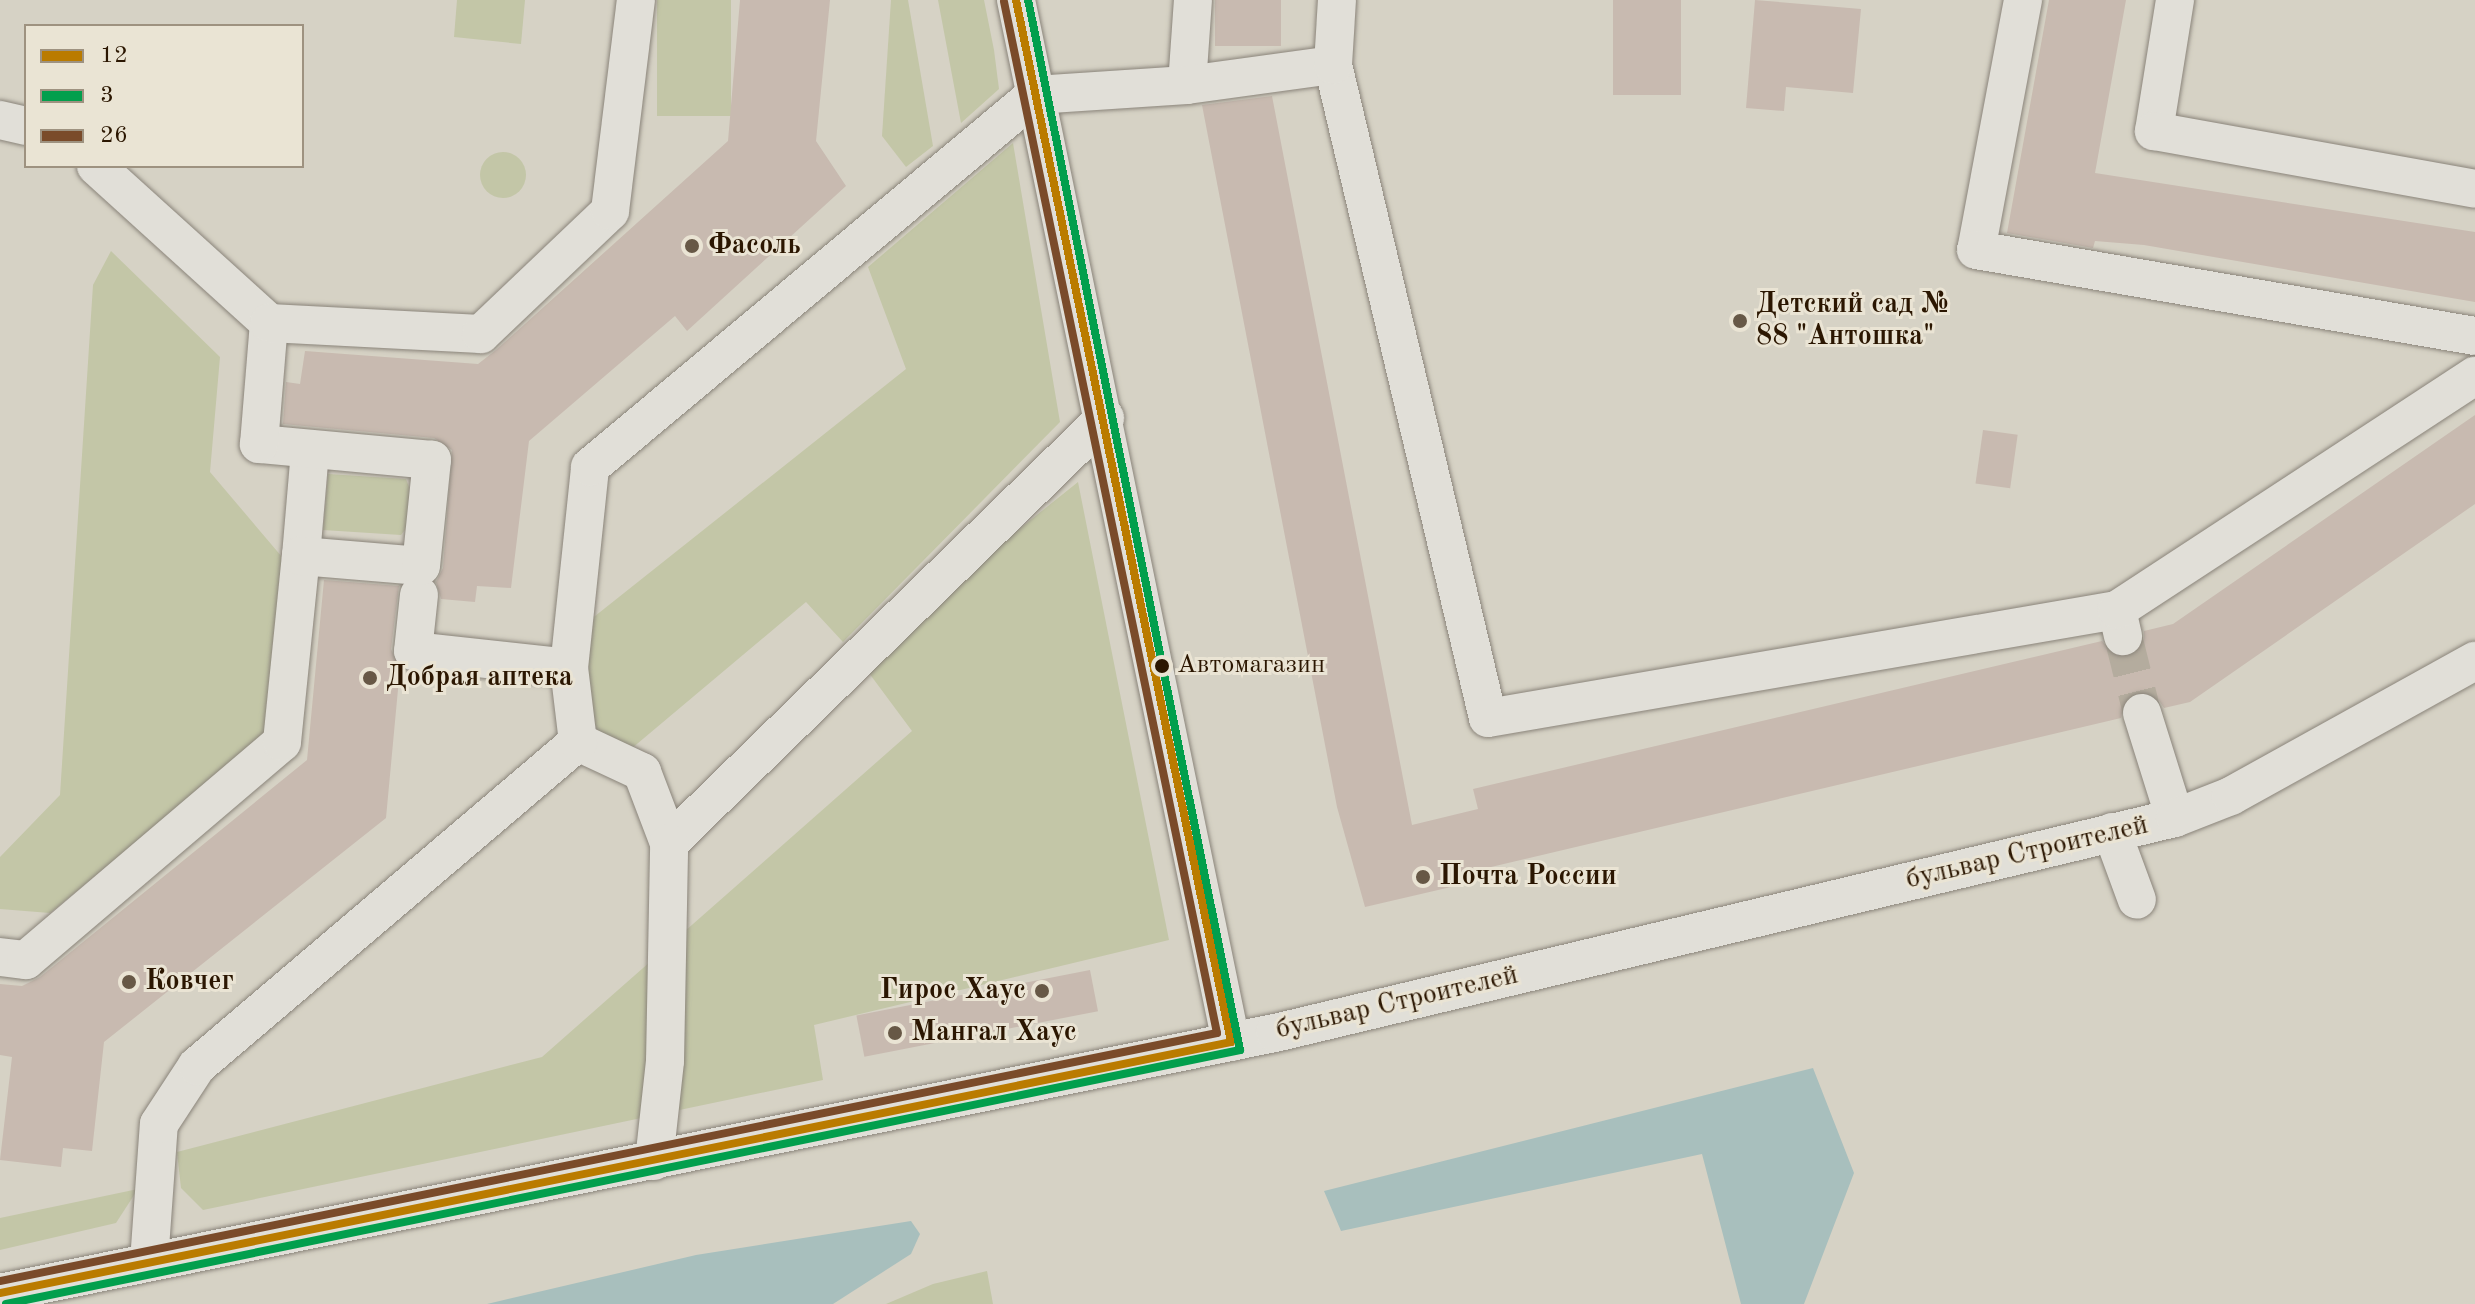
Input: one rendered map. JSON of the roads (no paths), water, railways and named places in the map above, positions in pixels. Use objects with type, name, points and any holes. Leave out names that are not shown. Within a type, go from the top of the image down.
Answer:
[{"type":"street","points":[[98,168],[269,323],[481,334],[610,211],[636,0]]},
{"type":"street","points":[[1016,0],[1105,418],[1231,1042]]},
{"type":"street","points":[[1187,85],[1193,0]]},
{"type":"street","points":[[1337,0],[1333,65],[1488,718],[2120,623],[2475,376]]},
{"type":"street","points":[[2023,0],[1976,250],[2475,336]]},
{"type":"street","points":[[2175,0],[2154,131],[2475,189]]},
{"type":"street","points":[[578,742],[569,668],[590,467],[1035,95],[1187,85],[1333,65]]},
{"type":"street","points":[[0,120],[24,126]]},
{"type":"street","points":[[269,323],[259,444],[432,460],[413,651],[569,668]]},
{"type":"street","points":[[669,843],[1105,418]]},
{"type":"street","points":[[0,957],[26,960],[282,742],[310,450]]},
{"type":"street","points":[[301,556],[420,580]]},
{"type":"street","name":"бульвар Строителей","points":[[0,1293],[1231,1042],[2175,818],[2231,796],[2475,661]]},
{"type":"street","points":[[2142,713],[2175,818]]},
{"type":"street","points":[[578,742],[642,772],[669,843],[665,1061],[654,1161]]},
{"type":"street","points":[[149,1262],[159,1124],[197,1066],[578,742]]},
{"type":"street","points":[[2112,832],[2137,900]]},
{"type":"water","points":[[1813,1068],[1854,1173],[1804,1304],[1741,1304],[1702,1154],[1341,1231],[1324,1191]]},
{"type":"water","points":[[911,1221],[920,1234],[911,1254],[833,1304],[487,1304],[696,1255]]},
{"type":"tunnel","points":[[2123,636],[2142,713]]},
{"type":"place","name":"Фасоль","points":[[692,246]]},
{"type":"place","name":"Детский сад № 88 \"Антошка\"","points":[[1740,321]]},
{"type":"place","name":"Автомагазин","points":[[1162,666]]},
{"type":"place","name":"Добрая аптека","points":[[370,678]]},
{"type":"place","name":"Почта России","points":[[1423,877]]},
{"type":"place","name":"Ковчег","points":[[129,982]]},
{"type":"place","name":"Гирос Хаус","points":[[1042,991]]},
{"type":"place","name":"Мангал Хаус","points":[[895,1033]]}]
